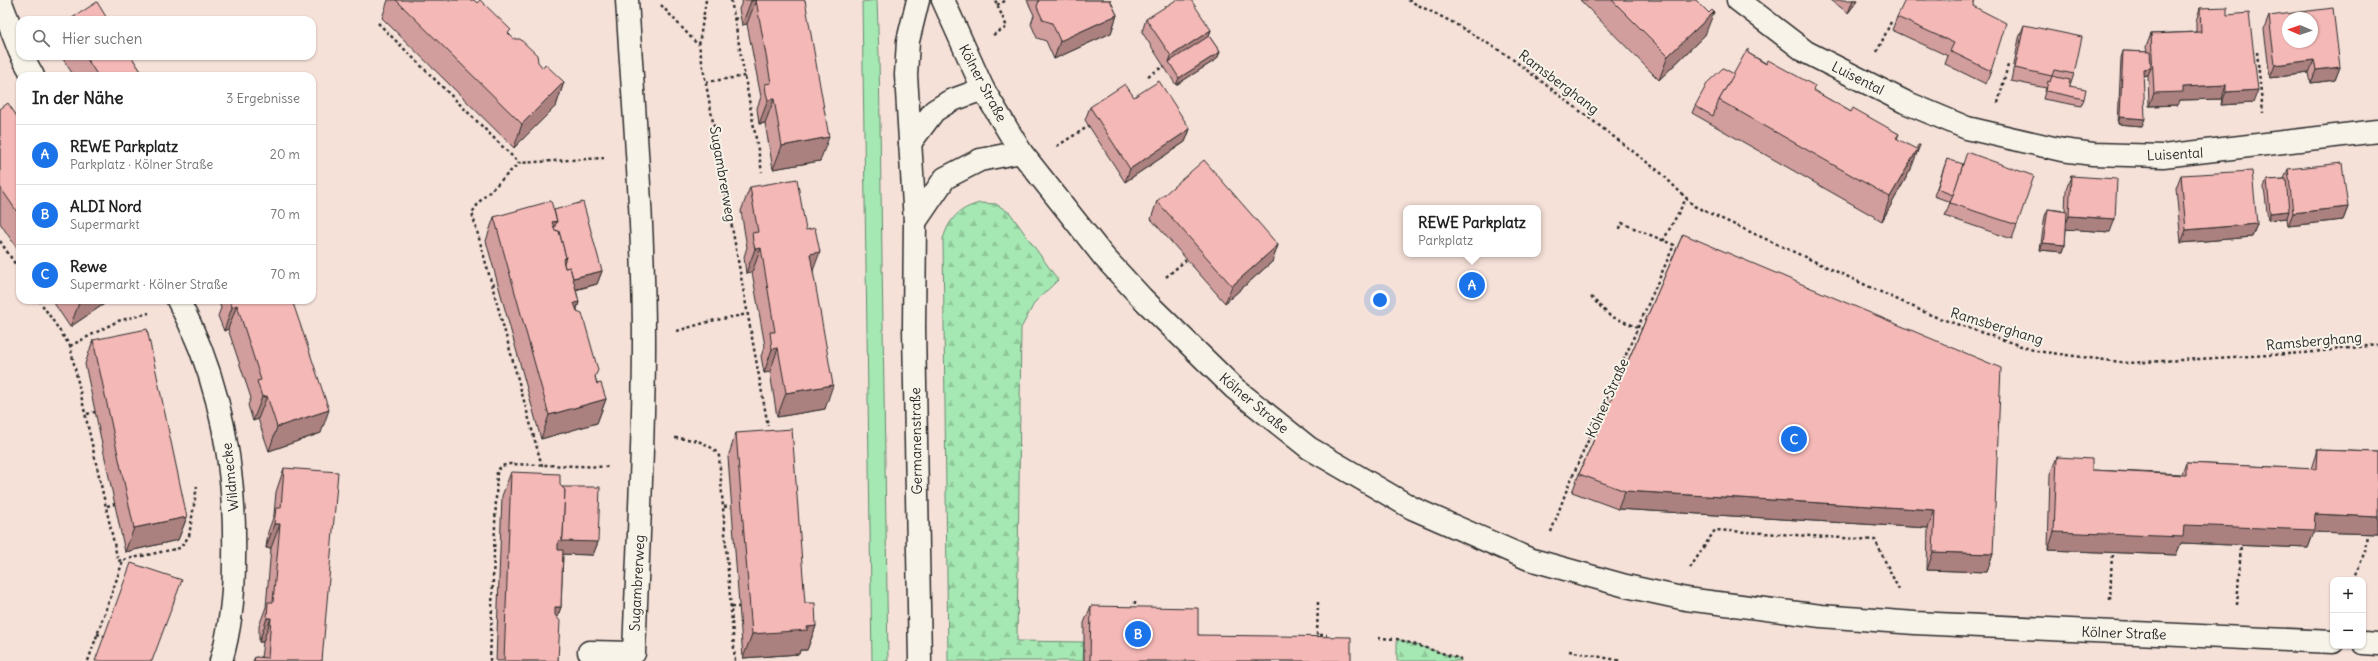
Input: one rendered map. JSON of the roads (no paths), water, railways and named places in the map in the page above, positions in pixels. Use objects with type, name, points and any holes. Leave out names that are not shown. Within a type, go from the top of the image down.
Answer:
[{"type":"street","points":[[0,0],[16,42]]},
{"type":"street","name":"Sugambrerweg","points":[[590,652],[634,653],[643,438],[644,340],[637,156],[627,0]]},
{"type":"street","name":"Germanenstraße","points":[[918,0],[908,41],[906,75],[915,222],[914,328],[920,661]]},
{"type":"street","name":"Kölner Straße","points":[[943,0],[983,89],[1025,157],[1104,257],[1142,298],[1234,388],[1309,448],[1412,508],[1492,544],[1539,562],[1670,596],[1766,610],[1915,623],[2330,642]]},
{"type":"street","name":"Luisental","points":[[1738,0],[1812,55],[1905,102],[1967,128],[1989,134],[2093,154],[2164,156],[2378,131]]},
{"type":"street","points":[[24,60],[31,72]]},
{"type":"street","points":[[910,143],[934,111],[950,101],[983,89]]},
{"type":"street","points":[[915,222],[945,178],[980,160],[1025,157]]},
{"type":"street","name":"Wildmecke","points":[[180,304],[195,333],[212,377],[228,450],[234,507],[234,590],[229,633],[221,661]]},
{"type":"street","points":[[2366,643],[2378,644]]},
{"type":"place","name":"REWE Parkplatz","points":[[1472,285]]},
{"type":"place","name":"Rewe","points":[[1794,439]]},
{"type":"place","name":"ALDI Nord","points":[[1138,634]]}]
